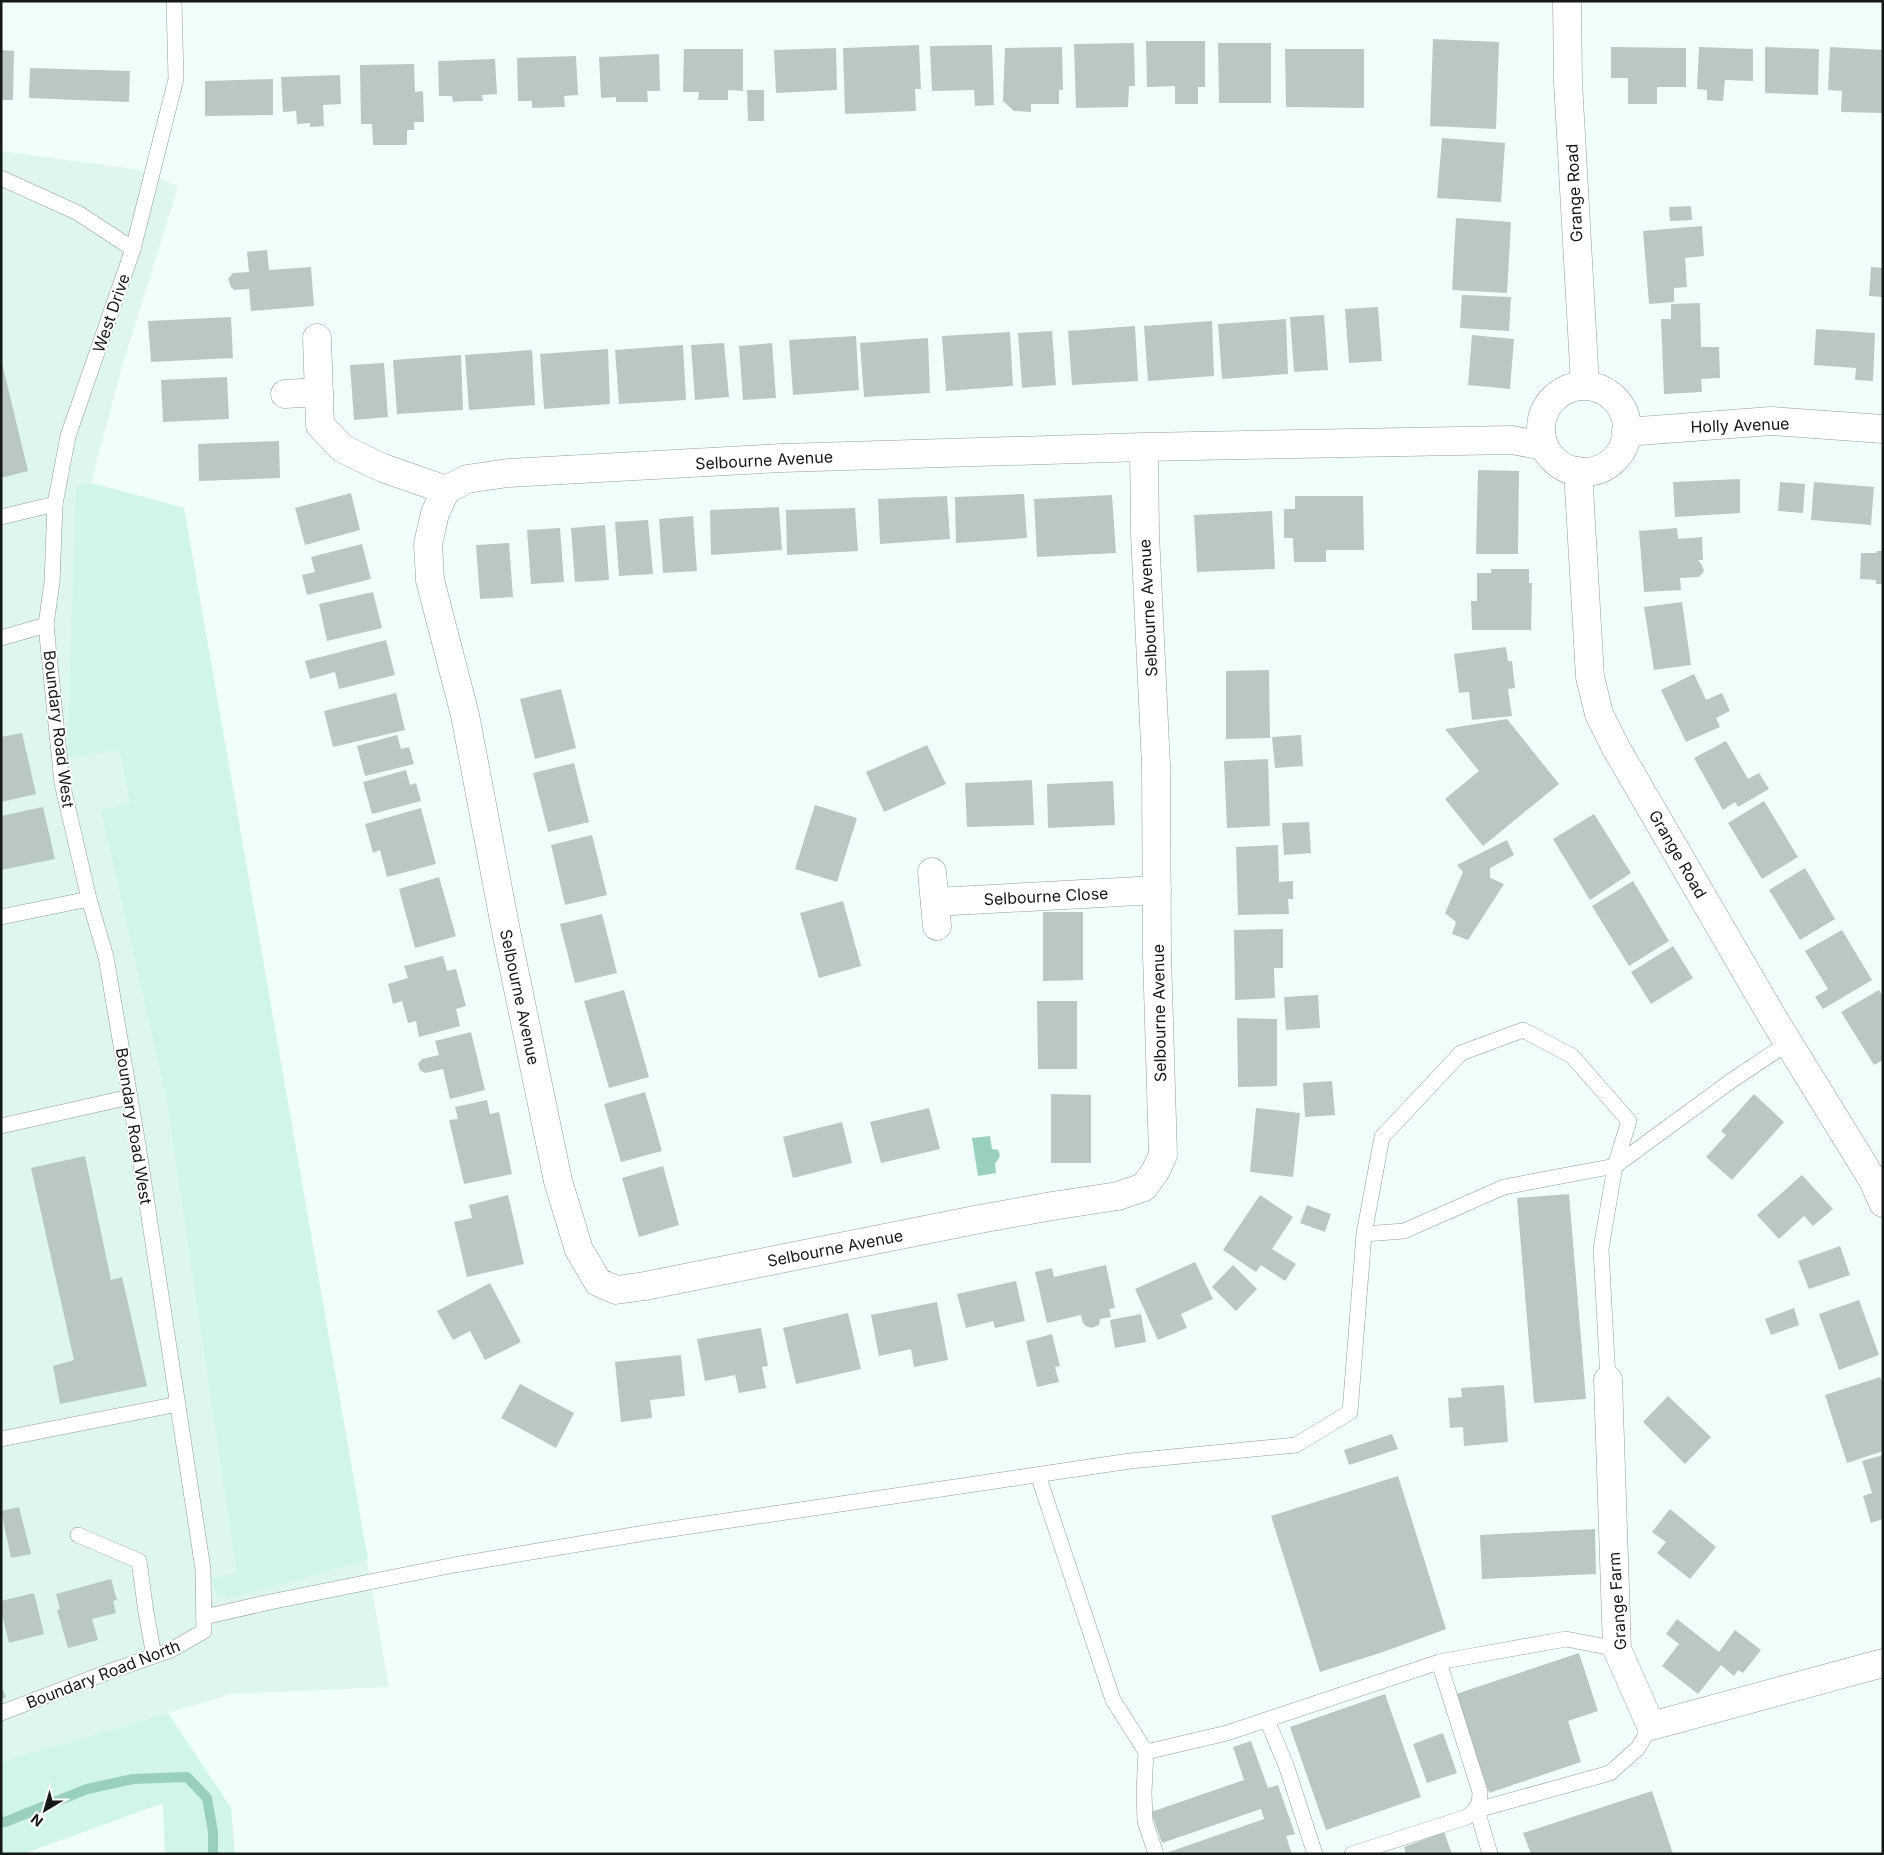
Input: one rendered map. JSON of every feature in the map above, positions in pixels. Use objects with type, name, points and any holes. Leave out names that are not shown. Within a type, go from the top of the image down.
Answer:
[{"type":"street","name":"Grange Road","points":[[1567,1],[1568,82],[1585,385]]},
{"type":"street","points":[[317,338],[320,425],[343,449],[383,468],[446,490]]},
{"type":"street","points":[[1585,385],[1599,388],[1610,395],[1620,405],[1626,418],[1626,432],[1623,445],[1616,457],[1605,466],[1592,471],[1578,471],[1564,467],[1552,458],[1544,446],[1540,432],[1542,417],[1548,404],[1558,394],[1571,387],[1585,385]]},
{"type":"street","points":[[285,394],[320,392]]},
{"type":"street","name":"Holly Avenue","points":[[1626,432],[1771,421],[1883,429]]},
{"type":"street","name":"Selbourne Avenue","points":[[1144,448],[1145,534],[1156,766],[1163,1155],[1155,1172],[1144,1187],[1118,1196],[980,1219],[644,1286],[616,1290],[598,1282],[579,1250],[558,1181],[506,931],[465,715],[430,580],[428,544],[435,513],[446,490],[467,479],[508,473],[782,458],[1144,448],[1512,440],[1544,446]]},
{"type":"street","name":"Grange Road","points":[[1578,471],[1590,677],[1599,714],[1621,757],[1788,1042],[1876,1168],[1883,1203]]},
{"type":"street","name":"Selbourne Close","points":[[932,872],[936,914],[1157,890]]},
{"type":"street","name":"Grange Farm","points":[[1608,1380],[1617,1649],[1651,1726]]},
{"type":"street","points":[[1651,1726],[1883,1663]]},
{"type":"lane","name":"West Drive","points":[[46,625],[52,582],[55,504],[68,436],[134,249],[176,79],[174,1]]},
{"type":"lane","points":[[1,178],[78,212],[134,249]]},
{"type":"lane","points":[[1,517],[55,504]]},
{"type":"lane","points":[[1,638],[46,625]]},
{"type":"lane","name":"Boundary Road West","points":[[46,625],[62,782],[89,899],[106,957],[130,1098],[203,1569],[204,1624]]},
{"type":"lane","points":[[1,917],[89,899]]},
{"type":"lane","points":[[1608,1380],[1601,1249],[1615,1166],[1629,1121],[1572,1056],[1523,1030],[1461,1053],[1382,1137],[1364,1234],[1404,1231],[1504,1187],[1615,1166],[1788,1042]]},
{"type":"lane","points":[[1,1126],[130,1098]]},
{"type":"lane","name":"Boundary Road North","points":[[1,1713],[172,1650],[204,1624],[270,1602],[454,1565],[651,1532],[1130,1461],[1296,1445],[1350,1412],[1364,1234]]},
{"type":"lane","points":[[1,1439],[178,1404]]},
{"type":"lane","points":[[1038,1475],[1113,1700],[1146,1752],[1144,1785],[1146,1821],[1156,1854]]},
{"type":"lane","points":[[78,1535],[139,1561],[154,1656]]},
{"type":"lane","points":[[1146,1752],[1227,1733],[1439,1662],[1566,1639],[1617,1649]]},
{"type":"lane","points":[[1352,1854],[1467,1818],[1476,1810],[1480,1802],[1480,1792],[1439,1662]]},
{"type":"lane","points":[[1267,1720],[1286,1765],[1315,1854]]},
{"type":"lane","points":[[1476,1810],[1610,1774],[1638,1748],[1651,1726]]},
{"type":"lane","points":[[1476,1810],[1490,1854]]},
{"type":"shaded area","points":[[1,151],[134,169],[153,174],[178,187],[121,370],[91,483],[184,508],[389,1687],[232,1694],[1,1762]]},
{"type":"shaded area","points":[[91,483],[184,508],[368,1560],[228,1599],[216,1592],[210,1578],[237,1574],[166,1096],[101,810],[130,804],[120,750],[67,757],[76,487]]},
{"type":"shaded area","points":[[990,1136],[992,1149],[998,1150],[1000,1155],[995,1163],[996,1173],[978,1176],[972,1138]]},
{"type":"shaded area","points":[[168,1713],[231,1808],[235,1854],[165,1854],[163,1803],[23,1854],[1,1854],[1,1762]]},
{"type":"building","points":[[1433,39],[1499,42],[1496,129],[1430,126]]},
{"type":"building","points":[[1146,41],[1205,41],[1205,87],[1198,87],[1198,104],[1175,104],[1175,86],[1147,87]]},
{"type":"building","points":[[1134,43],[1135,86],[1129,86],[1128,107],[1076,108],[1074,44]]},
{"type":"building","points":[[1218,43],[1271,43],[1271,103],[1219,103]]},
{"type":"building","points":[[919,45],[921,89],[915,89],[916,111],[845,114],[843,48]]},
{"type":"building","points":[[992,45],[994,105],[975,106],[974,90],[932,91],[930,46]]},
{"type":"building","points":[[1062,47],[1063,90],[1059,90],[1059,104],[1031,104],[1031,112],[1014,111],[1003,101],[1005,48]]},
{"type":"building","points":[[1611,47],[1686,48],[1686,87],[1657,87],[1657,104],[1628,104],[1628,78],[1611,78]]},
{"type":"building","points":[[1699,47],[1753,49],[1753,81],[1725,80],[1723,101],[1707,100],[1707,90],[1697,89]]},
{"type":"building","points":[[1765,47],[1819,49],[1818,95],[1765,93]]},
{"type":"building","points":[[1830,47],[1883,50],[1883,113],[1841,112],[1842,91],[1828,90]]},
{"type":"building","points":[[836,48],[837,90],[776,93],[774,50]]},
{"type":"building","points":[[684,49],[743,49],[743,91],[728,90],[728,100],[698,100],[699,92],[683,92]]},
{"type":"building","points":[[1285,49],[1364,49],[1364,108],[1286,107]]},
{"type":"building","points":[[1,50],[14,51],[13,100],[1,100]]},
{"type":"building","points":[[659,54],[660,91],[647,91],[648,102],[616,102],[616,97],[601,98],[599,57]]},
{"type":"building","points":[[576,56],[578,95],[564,96],[565,107],[532,108],[532,101],[518,101],[517,58]]},
{"type":"building","points":[[495,59],[497,94],[482,95],[483,101],[453,102],[452,96],[439,96],[438,61]]},
{"type":"building","points":[[414,64],[415,92],[423,91],[424,122],[414,122],[414,130],[407,130],[407,145],[373,145],[372,124],[361,124],[360,65]]},
{"type":"building","points":[[30,68],[130,71],[129,102],[29,98]]},
{"type":"building","points":[[340,75],[341,104],[323,105],[324,126],[310,127],[310,123],[297,124],[296,111],[283,112],[281,77]]},
{"type":"building","points":[[273,79],[273,115],[205,116],[205,81]]},
{"type":"building","points":[[747,90],[764,90],[764,121],[748,121]]},
{"type":"building","points":[[1442,138],[1505,143],[1501,202],[1437,198]]},
{"type":"building","points":[[1691,206],[1692,220],[1670,221],[1669,207]]},
{"type":"building","points":[[1456,218],[1511,222],[1507,293],[1452,290]]},
{"type":"building","points":[[1702,226],[1704,256],[1685,258],[1687,287],[1674,288],[1674,302],[1649,304],[1643,231]]},
{"type":"building","points":[[267,250],[269,270],[311,267],[314,306],[251,311],[249,289],[234,290],[228,279],[233,273],[249,272],[247,252]]},
{"type":"building","points":[[1871,267],[1883,268],[1883,297],[1869,296]]},
{"type":"building","points":[[1462,295],[1511,297],[1509,331],[1460,328]]},
{"type":"building","points":[[1700,303],[1701,347],[1719,347],[1720,378],[1701,379],[1702,392],[1664,394],[1661,319],[1671,319],[1671,304]]},
{"type":"building","points":[[1378,307],[1382,361],[1349,363],[1345,309]]},
{"type":"building","points":[[1324,315],[1328,370],[1294,372],[1290,317]]},
{"type":"building","points":[[231,317],[233,358],[151,362],[148,321]]},
{"type":"building","points":[[1286,319],[1288,374],[1222,379],[1218,324]]},
{"type":"building","points":[[1212,321],[1214,376],[1148,381],[1144,326]]},
{"type":"building","points":[[1135,326],[1138,381],[1072,385],[1068,331]]},
{"type":"building","points":[[1816,329],[1875,333],[1873,381],[1855,380],[1856,368],[1814,365]]},
{"type":"building","points":[[1052,331],[1056,385],[1022,388],[1018,333]]},
{"type":"building","points":[[1010,332],[1013,386],[946,391],[942,336]]},
{"type":"building","points":[[1472,335],[1514,339],[1510,389],[1468,385]]},
{"type":"building","points":[[856,336],[859,390],[793,395],[789,340]]},
{"type":"building","points":[[928,338],[930,393],[864,397],[860,343]]},
{"type":"building","points":[[724,343],[729,397],[695,400],[691,345]]},
{"type":"building","points":[[772,343],[776,398],[743,400],[739,346]]},
{"type":"building","points":[[683,345],[686,400],[619,404],[615,350]]},
{"type":"building","points":[[608,349],[610,404],[544,409],[540,354]]},
{"type":"building","points":[[532,350],[535,405],[469,410],[465,355]]},
{"type":"building","points":[[461,355],[463,410],[397,414],[393,360]]},
{"type":"building","points":[[1,359],[28,471],[1,478]]},
{"type":"building","points":[[384,363],[388,417],[354,420],[350,365]]},
{"type":"building","points":[[227,377],[229,419],[163,422],[161,380]]},
{"type":"building","points":[[279,441],[280,478],[199,481],[198,444]]},
{"type":"building","points":[[1478,470],[1519,471],[1518,554],[1476,554]]},
{"type":"building","points":[[1740,479],[1740,513],[1675,517],[1673,482]]},
{"type":"building","points":[[1780,482],[1805,484],[1803,513],[1778,511]]},
{"type":"building","points":[[1814,482],[1874,487],[1871,525],[1811,520]]},
{"type":"building","points":[[351,493],[360,530],[305,545],[295,508]]},
{"type":"building","points":[[1024,494],[1027,538],[956,543],[955,497]]},
{"type":"building","points":[[1112,495],[1116,553],[1037,557],[1034,499]]},
{"type":"building","points":[[947,496],[950,539],[880,544],[878,499]]},
{"type":"building","points":[[1295,496],[1363,496],[1364,550],[1326,550],[1326,562],[1294,562],[1293,538],[1284,538],[1284,509],[1295,509]]},
{"type":"building","points":[[779,507],[782,550],[711,555],[710,510]]},
{"type":"building","points":[[855,508],[858,551],[787,555],[786,510]]},
{"type":"building","points":[[1272,511],[1275,569],[1197,572],[1194,515]]},
{"type":"building","points":[[693,516],[697,571],[663,573],[659,519]]},
{"type":"building","points":[[648,520],[653,574],[619,576],[615,522]]},
{"type":"building","points":[[605,525],[609,580],[575,582],[571,528]]},
{"type":"building","points":[[560,528],[564,582],[531,584],[527,530]]},
{"type":"building","points":[[1677,528],[1678,539],[1702,537],[1703,560],[1698,560],[1704,571],[1699,577],[1680,578],[1681,590],[1644,592],[1639,531]]},
{"type":"building","points":[[509,543],[513,597],[480,599],[476,545]]},
{"type":"building","points":[[362,544],[371,579],[307,595],[302,575],[315,572],[311,557]]},
{"type":"building","points":[[1877,551],[1883,551],[1883,584],[1876,584],[1876,580],[1860,579],[1861,553],[1876,553]]},
{"type":"building","points":[[1491,569],[1529,569],[1529,583],[1532,583],[1531,630],[1472,630],[1471,601],[1477,601],[1477,573],[1491,573]]},
{"type":"building","points":[[373,592],[382,628],[327,641],[319,604]]},
{"type":"building","points":[[1682,602],[1691,665],[1654,670],[1644,607]]},
{"type":"building","points":[[386,640],[395,675],[339,689],[335,672],[310,679],[305,661]]},
{"type":"building","points":[[1506,647],[1508,661],[1512,661],[1515,688],[1508,689],[1512,716],[1472,720],[1469,692],[1459,693],[1454,654]]},
{"type":"building","points":[[1269,670],[1270,738],[1226,739],[1226,671]]},
{"type":"building","points":[[1694,674],[1706,700],[1722,693],[1730,711],[1716,718],[1720,727],[1686,742],[1661,690]]},
{"type":"building","points":[[561,689],[576,748],[535,759],[520,699]]},
{"type":"building","points":[[396,693],[405,730],[333,747],[324,711]]},
{"type":"building","points":[[1507,719],[1559,784],[1483,846],[1445,799],[1479,771],[1445,729]]},
{"type":"building","points":[[22,733],[36,794],[1,802],[1,737]]},
{"type":"building","points":[[397,735],[401,749],[409,747],[414,764],[365,776],[357,746]]},
{"type":"building","points":[[1301,735],[1303,766],[1275,768],[1272,737]]},
{"type":"building","points":[[1726,741],[1748,779],[1759,773],[1769,789],[1738,807],[1735,802],[1723,810],[1694,758]]},
{"type":"building","points":[[927,745],[946,784],[884,812],[866,772]]},
{"type":"building","points":[[1268,759],[1270,826],[1227,828],[1224,761]]},
{"type":"building","points":[[574,763],[589,822],[548,832],[533,773]]},
{"type":"building","points":[[406,770],[410,785],[416,783],[421,801],[372,814],[363,782]]},
{"type":"building","points":[[1032,780],[1034,825],[967,827],[965,783]]},
{"type":"building","points":[[1113,781],[1115,825],[1048,828],[1047,784]]},
{"type":"building","points":[[1764,801],[1798,857],[1762,879],[1728,823]]},
{"type":"building","points":[[815,805],[857,818],[837,882],[795,869]]},
{"type":"building","points":[[43,807],[55,859],[1,870],[1,816]]},
{"type":"building","points":[[421,808],[436,864],[387,877],[380,850],[373,853],[365,824]]},
{"type":"building","points":[[1594,814],[1631,873],[1590,900],[1553,839]]},
{"type":"building","points":[[1309,822],[1311,853],[1284,855],[1282,823]]},
{"type":"building","points":[[592,835],[607,895],[565,905],[551,845]]},
{"type":"building","points":[[1507,840],[1514,855],[1490,868],[1490,878],[1504,884],[1468,940],[1452,934],[1456,922],[1445,913],[1463,872],[1457,865]]},
{"type":"building","points":[[1278,845],[1279,882],[1293,881],[1293,899],[1288,899],[1289,914],[1238,915],[1236,847]]},
{"type":"building","points":[[1805,868],[1835,919],[1800,940],[1769,890]]},
{"type":"building","points":[[439,877],[456,936],[415,948],[399,889]]},
{"type":"building","points":[[1633,881],[1669,941],[1629,966],[1592,906]]},
{"type":"building","points":[[843,901],[861,966],[819,978],[800,913]]},
{"type":"building","points":[[1043,912],[1083,912],[1083,980],[1043,981]]},
{"type":"building","points":[[602,914],[617,973],[575,983],[560,924]]},
{"type":"building","points":[[1283,929],[1283,968],[1274,968],[1275,998],[1235,1000],[1234,930]]},
{"type":"building","points":[[1842,930],[1872,980],[1823,1009],[1815,997],[1828,989],[1805,951]]},
{"type":"building","points":[[1673,946],[1693,978],[1651,1004],[1631,972]]},
{"type":"building","points":[[443,956],[447,971],[456,969],[466,1006],[456,1009],[460,1026],[419,1037],[416,1021],[408,1023],[402,1001],[393,1004],[388,984],[408,978],[404,966]]},
{"type":"building","points":[[624,990],[649,1077],[609,1088],[584,1001]]},
{"type":"building","points":[[1879,990],[1883,997],[1883,1060],[1874,1065],[1841,1012]]},
{"type":"building","points":[[1318,995],[1320,1028],[1286,1030],[1284,997]]},
{"type":"building","points":[[1037,1001],[1077,1001],[1077,1069],[1038,1069]]},
{"type":"building","points":[[1237,1018],[1277,1019],[1277,1086],[1238,1087]]},
{"type":"building","points":[[471,1032],[485,1090],[450,1099],[443,1069],[425,1073],[420,1070],[418,1064],[422,1059],[439,1055],[435,1041]]},
{"type":"building","points":[[1332,1081],[1335,1115],[1305,1117],[1303,1083]]},
{"type":"building","points":[[645,1092],[662,1151],[621,1162],[604,1104]]},
{"type":"building","points":[[1051,1094],[1091,1095],[1091,1163],[1051,1163]]},
{"type":"building","points":[[1754,1094],[1784,1122],[1732,1180],[1706,1157],[1726,1135],[1721,1131]]},
{"type":"building","points":[[487,1100],[490,1114],[499,1112],[512,1174],[464,1184],[449,1120],[458,1119],[455,1107]]},
{"type":"building","points":[[929,1108],[940,1149],[881,1163],[870,1122]]},
{"type":"building","points":[[1256,1108],[1300,1113],[1293,1177],[1250,1172]]},
{"type":"building","points":[[842,1122],[852,1163],[793,1178],[783,1137]]},
{"type":"building","points":[[85,1156],[111,1280],[122,1277],[147,1386],[60,1404],[53,1366],[74,1360],[31,1168]]},
{"type":"building","points":[[663,1166],[679,1225],[639,1237],[622,1178]]},
{"type":"building","points":[[1802,1175],[1833,1209],[1813,1226],[1804,1216],[1779,1239],[1757,1215]]},
{"type":"building","points":[[1569,1194],[1586,1399],[1534,1403],[1517,1198]]},
{"type":"building","points":[[508,1195],[524,1264],[467,1277],[454,1222],[472,1218],[469,1205]]},
{"type":"building","points":[[1260,1195],[1293,1217],[1272,1249],[1296,1264],[1285,1281],[1261,1265],[1256,1272],[1223,1250]]},
{"type":"building","points":[[1307,1205],[1331,1214],[1325,1232],[1300,1223]]},
{"type":"building","points":[[1840,1246],[1850,1275],[1809,1289],[1798,1261]]},
{"type":"building","points":[[1195,1262],[1213,1299],[1181,1314],[1187,1328],[1158,1340],[1135,1289]]},
{"type":"building","points":[[1106,1265],[1115,1308],[1109,1309],[1111,1317],[1100,1319],[1099,1325],[1091,1328],[1083,1323],[1081,1315],[1047,1323],[1035,1272],[1052,1268],[1054,1277]]},
{"type":"building","points":[[1233,1265],[1257,1289],[1236,1311],[1212,1287]]},
{"type":"building","points":[[1016,1281],[1025,1321],[995,1328],[993,1321],[966,1328],[957,1294]]},
{"type":"building","points":[[490,1283],[521,1342],[485,1360],[470,1331],[453,1340],[437,1311]]},
{"type":"building","points":[[1859,1300],[1879,1355],[1839,1370],[1819,1314]]},
{"type":"building","points":[[937,1302],[948,1360],[914,1367],[911,1349],[879,1356],[871,1315]]},
{"type":"building","points":[[1794,1308],[1799,1325],[1771,1335],[1765,1319]]},
{"type":"building","points":[[848,1313],[861,1369],[796,1384],[783,1328]]},
{"type":"building","points":[[1141,1314],[1146,1342],[1115,1348],[1110,1320]]},
{"type":"building","points":[[761,1328],[768,1366],[762,1367],[766,1388],[739,1393],[735,1375],[705,1381],[697,1339]]},
{"type":"building","points":[[1052,1334],[1060,1366],[1055,1367],[1059,1382],[1037,1387],[1026,1341]]},
{"type":"building","points":[[681,1355],[685,1396],[650,1400],[652,1418],[621,1422],[615,1362]]},
{"type":"building","points":[[1880,1377],[1883,1384],[1883,1451],[1847,1463],[1825,1395]]},
{"type":"building","points":[[520,1384],[574,1413],[556,1448],[501,1418]]},
{"type":"building","points":[[1504,1385],[1508,1442],[1464,1446],[1463,1427],[1450,1428],[1448,1398],[1462,1397],[1461,1388]]},
{"type":"building","points":[[1668,1396],[1711,1437],[1685,1464],[1643,1422]]},
{"type":"building","points":[[1392,1434],[1398,1449],[1349,1465],[1344,1450]]},
{"type":"building","points":[[1883,1455],[1883,1519],[1871,1523],[1863,1496],[1872,1493],[1862,1461]]},
{"type":"building","points":[[1398,1476],[1446,1629],[1320,1672],[1271,1516]]},
{"type":"building","points":[[19,1507],[31,1554],[11,1558],[1,1511]]},
{"type":"building","points":[[1670,1509],[1716,1547],[1690,1579],[1657,1553],[1666,1542],[1652,1532]]},
{"type":"building","points":[[1595,1529],[1596,1574],[1482,1579],[1480,1535]]},
{"type":"building","points":[[111,1579],[117,1600],[113,1601],[116,1613],[92,1619],[98,1640],[68,1648],[57,1610],[60,1609],[56,1594]]},
{"type":"building","points":[[34,1593],[44,1634],[9,1643],[1,1610],[1,1601]]},
{"type":"building","points":[[1677,1619],[1719,1652],[1735,1630],[1761,1650],[1743,1673],[1738,1670],[1734,1676],[1721,1665],[1698,1694],[1662,1666],[1679,1644],[1666,1634]]},
{"type":"building","points":[[1579,1653],[1598,1711],[1568,1721],[1581,1762],[1489,1793],[1456,1694]]},
{"type":"building","points":[[1,1686],[6,1697],[1,1700]]},
{"type":"building","points":[[1385,1694],[1421,1797],[1326,1830],[1290,1727]]},
{"type":"building","points":[[1443,1733],[1457,1773],[1427,1783],[1413,1744]]},
{"type":"building","points":[[1251,1741],[1268,1788],[1278,1785],[1295,1834],[1286,1836],[1292,1854],[1163,1854],[1264,1819],[1261,1809],[1162,1843],[1151,1812],[1244,1780],[1233,1747]]},
{"type":"building","points":[[1652,1791],[1673,1854],[1531,1854],[1523,1833]]},
{"type":"building","points":[[1444,1832],[1452,1854],[1406,1854],[1404,1847]]},
{"type":"waterway","points":[[1,1822],[87,1789],[133,1779],[187,1777],[207,1798],[213,1832],[213,1854]]}]
